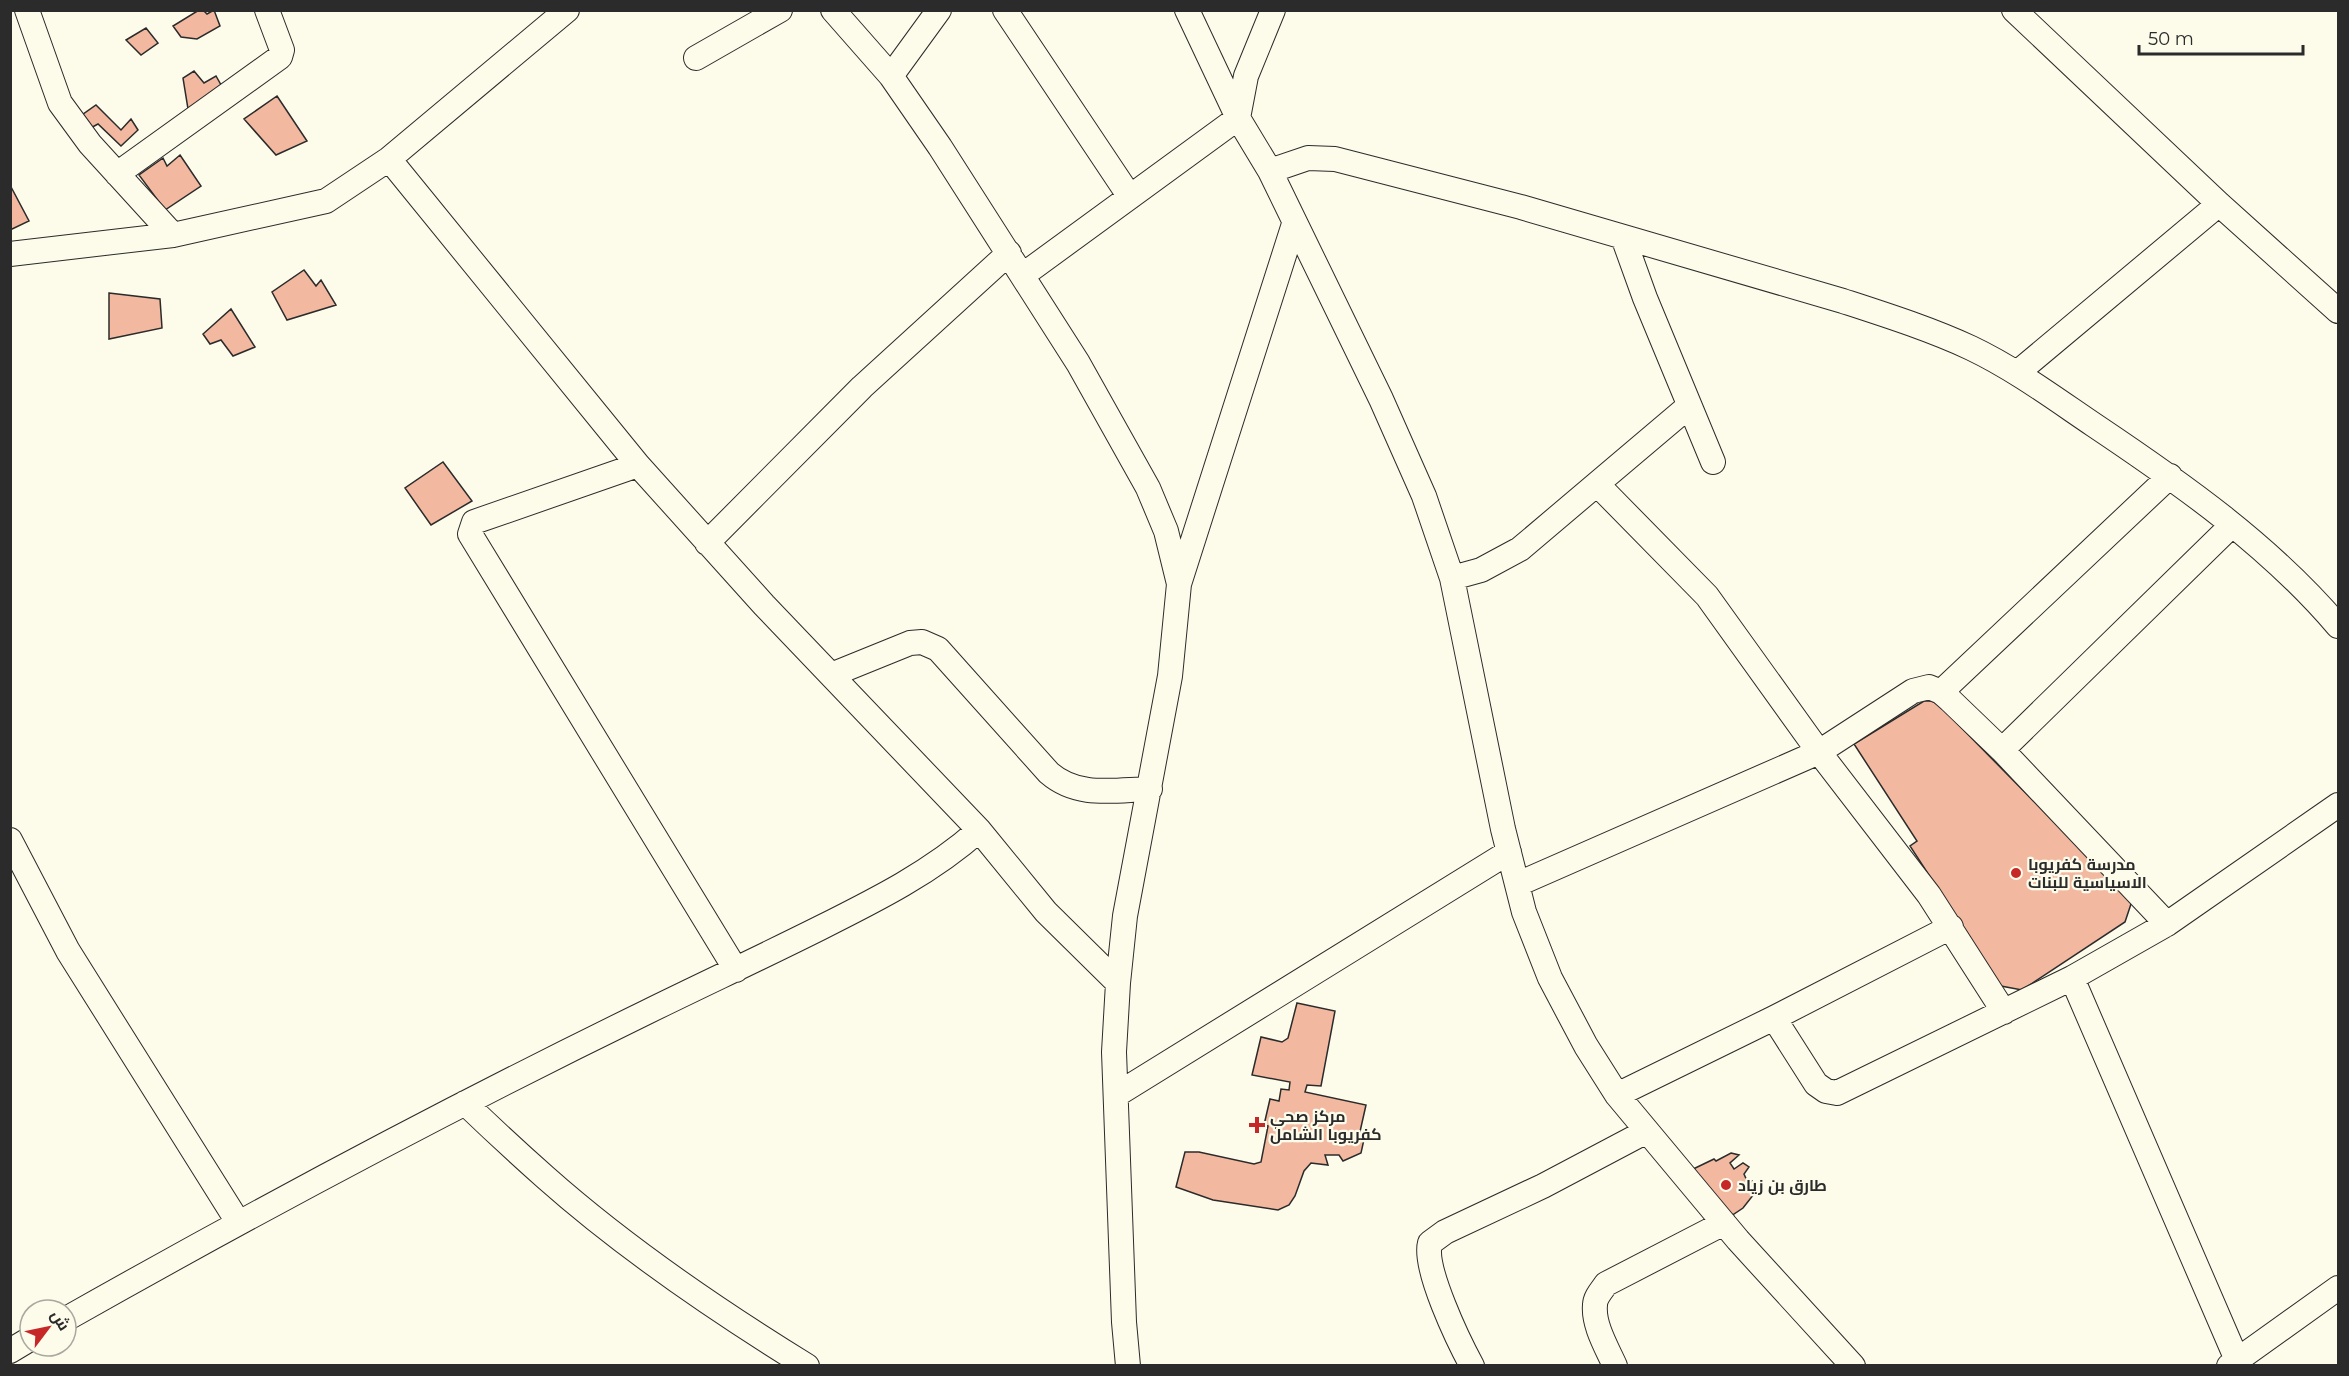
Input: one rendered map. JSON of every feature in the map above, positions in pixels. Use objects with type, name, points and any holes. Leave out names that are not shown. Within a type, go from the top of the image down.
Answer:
[{"type":"street","points":[[27,10],[60,104],[90,144],[173,235]]},
{"type":"street","points":[[117,174],[280,57],[282,50],[267,10]]},
{"type":"street","points":[[10,254],[173,235],[321,203],[389,159],[567,10]]},
{"type":"street","points":[[696,58],[780,10]]},
{"type":"street","points":[[833,10],[891,76],[1009,253],[1089,382],[1148,488],[1166,531],[1179,584]]},
{"type":"street","points":[[891,76],[939,10]]},
{"type":"street","points":[[1005,10],[1130,197]]},
{"type":"street","points":[[1187,10],[1238,118],[1270,171],[1405,450],[1424,496],[1452,578],[1509,852],[1524,912],[1550,978],[1586,1046],[1617,1095],[1776,1284],[1853,1365]]},
{"type":"street","points":[[1023,275],[1238,118],[1246,76],[1273,10]]},
{"type":"street","points":[[2014,10],[2219,204],[2338,311]]},
{"type":"street","points":[[1270,171],[1308,158],[1335,159],[1521,207],[1889,316],[1971,348],[2017,373],[2170,476],[2268,552],[2301,583],[2338,626]]},
{"type":"street","points":[[389,159],[638,465],[707,543],[979,830],[1046,912],[1118,984]]},
{"type":"street","points":[[2017,373],[2219,204]]},
{"type":"street","points":[[1128,1365],[1124,1322],[1114,1052],[1125,916],[1172,666],[1179,584],[1294,224]]},
{"type":"street","points":[[1623,237],[1645,298],[1713,462]]},
{"type":"street","points":[[707,543],[862,387],[1009,253]]},
{"type":"street","points":[[1452,578],[1481,570],[1520,549],[1689,406]]},
{"type":"street","points":[[638,465],[474,522],[470,534],[736,970]]},
{"type":"street","points":[[1941,692],[2170,476]]},
{"type":"street","points":[[1597,484],[1707,596],[1819,752],[1952,927],[2004,1012]]},
{"type":"street","points":[[2002,750],[2232,525]]},
{"type":"street","points":[[831,675],[910,643],[922,642],[938,648],[1061,784],[1080,790],[1150,789]]},
{"type":"street","points":[[1518,884],[1819,752],[1913,691],[1929,687],[1941,692],[2002,750],[2167,924]]},
{"type":"street","points":[[1774,1018],[1816,1084],[1826,1091],[1837,1093],[2072,978],[2167,924],[2338,804]]},
{"type":"street","points":[[78,1312],[238,1222],[465,1103],[913,880],[959,848],[979,830]]},
{"type":"street","points":[[10,840],[68,951],[238,1222]]},
{"type":"street","points":[[1116,1095],[1509,852]]},
{"type":"street","points":[[1617,1095],[1952,927]]},
{"type":"street","points":[[2072,978],[2233,1363],[2334,1300]]},
{"type":"street","points":[[465,1103],[546,1178],[633,1249],[731,1319],[807,1365]]},
{"type":"street","points":[[1472,1365],[1445,1307],[1428,1258],[1430,1243],[1445,1232],[1543,1186],[1647,1131]]},
{"type":"street","points":[[1615,1365],[1598,1326],[1595,1305],[1598,1294],[1606,1284],[1724,1223]]},
{"type":"building","points":[[199,10],[207,14],[214,10],[220,26],[197,39],[181,37],[173,26]]},
{"type":"building","points":[[146,28],[158,43],[141,55],[126,40]]},
{"type":"building","points":[[194,71],[204,83],[216,76],[225,92],[189,115],[183,78]]},
{"type":"building","points":[[277,96],[307,141],[276,155],[244,119]]},
{"type":"building","points":[[96,105],[121,130],[131,119],[138,130],[121,146],[98,124],[87,130],[79,117]]},
{"type":"building","points":[[180,155],[201,186],[165,210],[139,175],[163,158],[167,166]]},
{"type":"building","points":[[10,185],[29,221],[10,230]]},
{"type":"building","points":[[304,270],[316,286],[321,280],[336,305],[287,320],[272,292]]},
{"type":"building","points":[[109,293],[160,299],[162,328],[109,339]]},
{"type":"building","points":[[231,309],[255,347],[233,356],[221,340],[210,344],[203,334]]},
{"type":"building","points":[[443,462],[472,501],[431,525],[405,488]]},
{"type":"building","name":"مدرسة كفريوبا الاسياسية للبنات","points":[[1924,701],[1932,701],[1941,707],[2132,901],[2125,922],[2022,990],[2001,986],[1910,846],[1917,841],[1854,744]]},
{"type":"building","points":[[1297,1003],[1335,1011],[1321,1086],[1307,1085],[1305,1092],[1366,1105],[1359,1136],[1365,1135],[1361,1153],[1343,1161],[1339,1155],[1325,1155],[1328,1165],[1311,1163],[1304,1171],[1295,1196],[1289,1205],[1278,1210],[1213,1200],[1176,1187],[1185,1152],[1199,1152],[1254,1164],[1261,1162],[1268,1126],[1264,1125],[1270,1099],[1279,1101],[1281,1089],[1289,1090],[1290,1082],[1252,1075],[1261,1037],[1282,1042],[1288,1038]]},
{"type":"building","name":"طارق بن زياد","points":[[1731,1153],[1739,1155],[1730,1163],[1734,1169],[1743,1163],[1749,1167],[1744,1174],[1748,1183],[1752,1181],[1754,1184],[1750,1189],[1754,1194],[1743,1208],[1731,1216],[1689,1171]]},
{"type":"place","name":"مدرسة كفريوبا الاسياسية للبنات","points":[[2016,873]]},
{"type":"place","name":"مركز صحي كفريوبا الشامل","points":[[1257,1125]]},
{"type":"place","name":"طارق بن زياد","points":[[1726,1185]]}]
